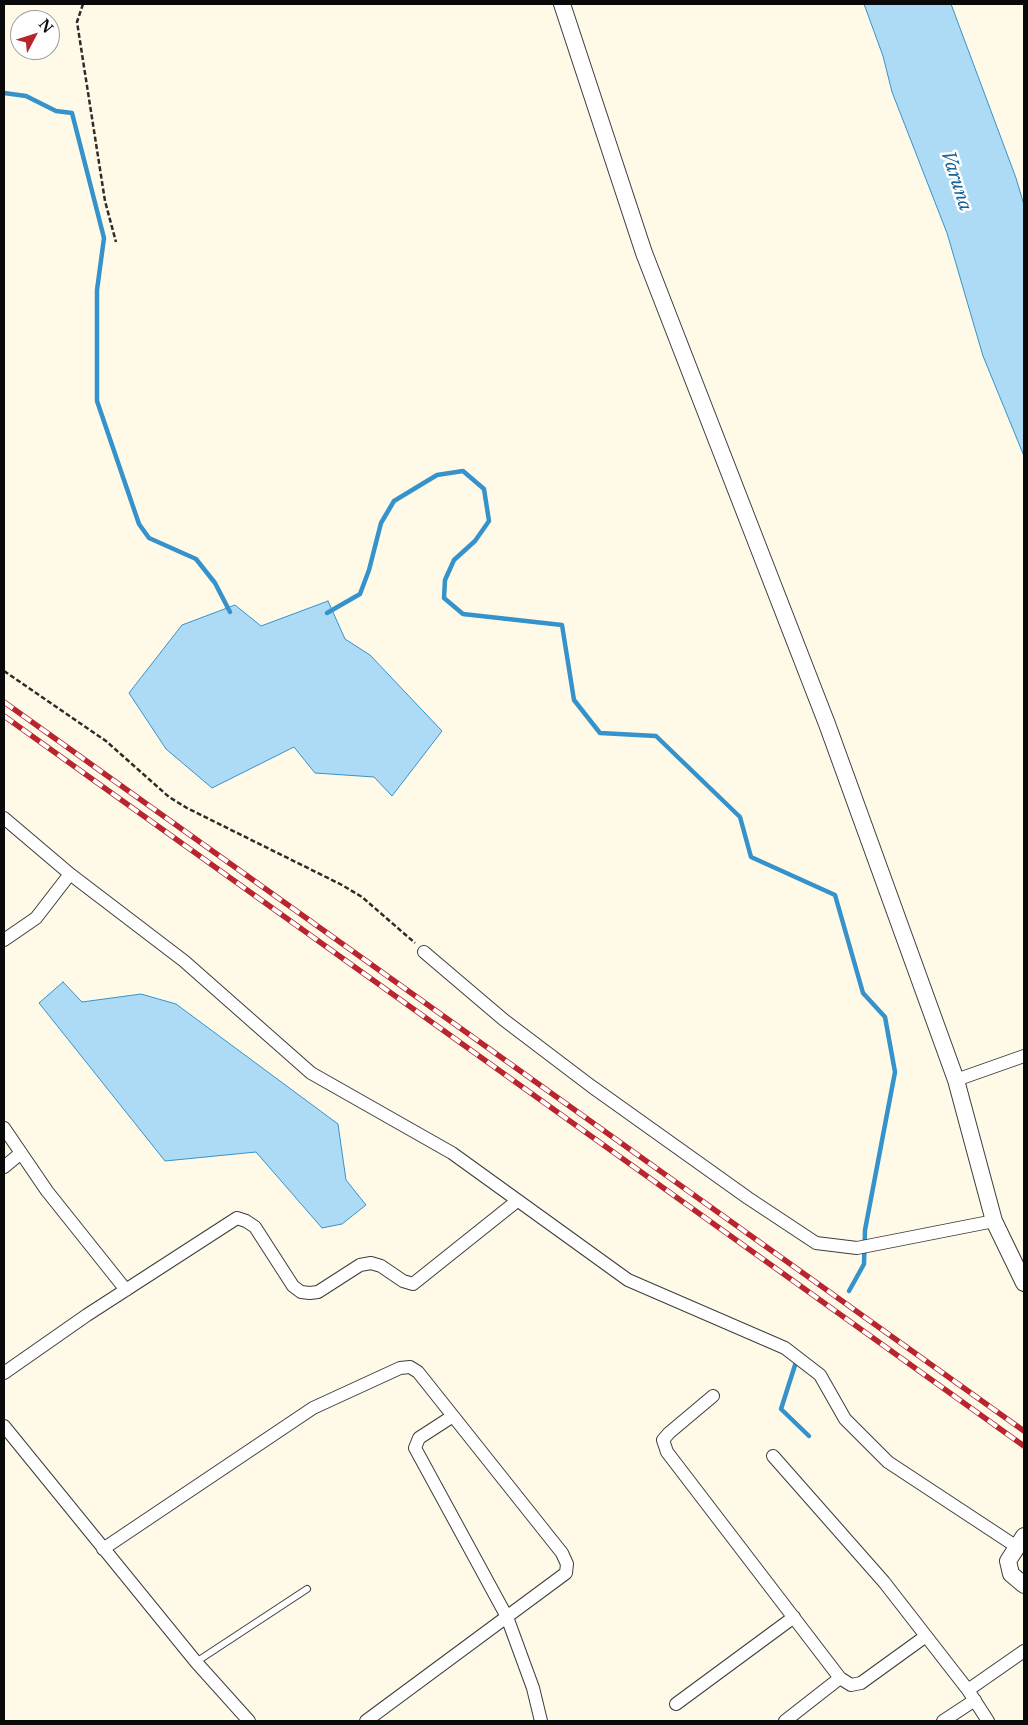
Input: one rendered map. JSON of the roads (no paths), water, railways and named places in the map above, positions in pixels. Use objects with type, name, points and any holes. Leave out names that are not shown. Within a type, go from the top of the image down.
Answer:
[{"type":"street","points":[[562,4],[644,253],[827,724],[956,1080],[994,1221],[1024,1283]]},
{"type":"street","points":[[4,818],[70,874],[178,956],[311,1073],[452,1154],[628,1280],[785,1348],[820,1375],[845,1419],[888,1462],[1021,1541],[1008,1561],[1011,1574],[1024,1585]]},
{"type":"street","points":[[4,940],[36,918],[70,874]]},
{"type":"street","points":[[424,952],[512,1026],[748,1198],[816,1243],[857,1248],[994,1221]]},
{"type":"street","points":[[956,1080],[1024,1056]]},
{"type":"street","points":[[4,1128],[47,1191],[126,1290]]},
{"type":"street","points":[[4,1166],[21,1153]]},
{"type":"street","points":[[4,1373],[126,1290],[237,1218],[246,1221],[254,1227],[293,1286],[301,1292],[318,1292],[360,1265],[372,1263],[381,1266],[402,1281],[413,1284],[517,1201]]},
{"type":"street","points":[[103,1550],[313,1408],[400,1368],[410,1367],[418,1372],[562,1553],[567,1564],[566,1573],[366,1721]]},
{"type":"street","points":[[713,1396],[669,1432],[664,1440],[667,1452],[840,1678],[851,1685],[861,1683],[926,1636]]},
{"type":"street","points":[[453,1416],[419,1438],[415,1448],[507,1617],[533,1688],[540,1721]]},
{"type":"street","points":[[4,1426],[103,1550],[196,1662],[248,1721]]},
{"type":"street","points":[[774,1456],[884,1582],[972,1695],[988,1721]]},
{"type":"street","points":[[676,1704],[794,1617]]},
{"type":"street","points":[[943,1721],[1024,1651]]},
{"type":"street","points":[[785,1721],[840,1678]]},
{"type":"lane","points":[[196,1662],[306,1589]]},
{"type":"water","name":"Varuna","points":[[864,4],[951,4],[1016,178],[1024,205],[1024,456],[983,356],[947,233],[892,92],[883,56]]},
{"type":"water","points":[[328,601],[345,639],[370,655],[442,731],[392,796],[374,777],[315,773],[294,747],[212,788],[166,749],[129,693],[182,625],[235,605],[261,626]]},
{"type":"water","points":[[63,982],[82,1002],[141,994],[176,1004],[338,1124],[346,1180],[366,1205],[342,1224],[322,1228],[256,1152],[165,1161],[39,1003]]},
{"type":"waterway","points":[[4,93],[26,96],[56,111],[72,113],[104,238],[97,290],[97,401],[139,524],[149,538],[196,559],[215,583],[230,612]]},
{"type":"waterway","points":[[327,613],[360,594],[369,570],[381,523],[394,501],[437,475],[463,471],[484,489],[489,521],[475,541],[454,560],[445,580],[444,598],[463,614],[562,625],[574,700],[600,733],[656,736],[740,817],[751,857],[835,895],[863,993],[885,1017],[895,1072],[865,1230],[864,1264],[849,1291]]},
{"type":"waterway","points":[[796,1362],[781,1409],[809,1436]]},
{"type":"railway","points":[[4,702],[1024,1431]]},
{"type":"railway","points":[[4,716],[1024,1446]]}]
